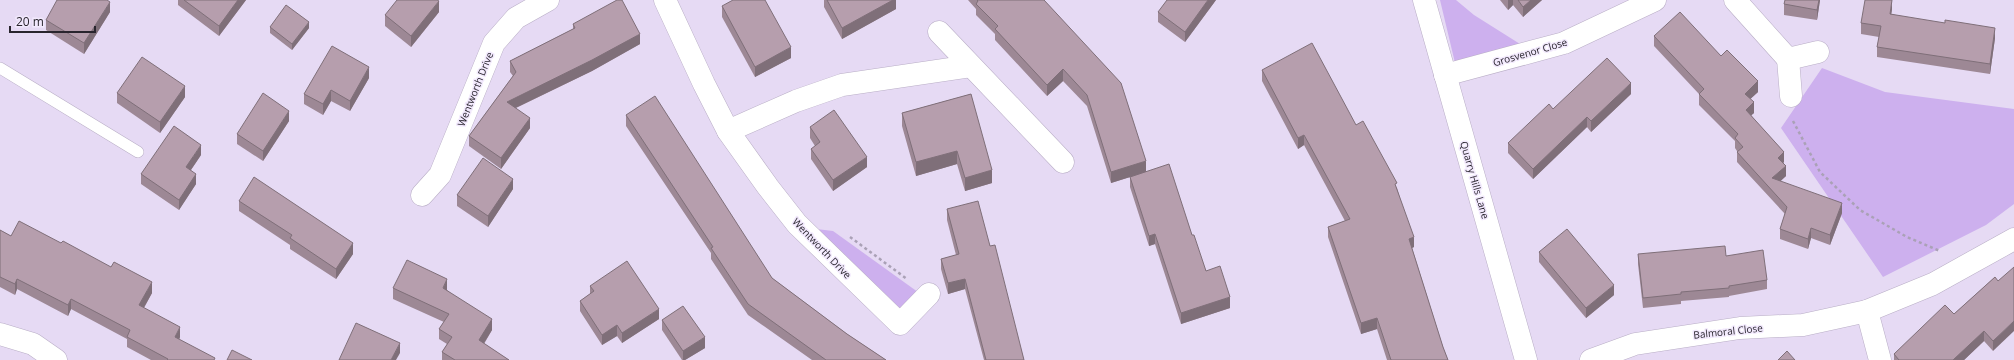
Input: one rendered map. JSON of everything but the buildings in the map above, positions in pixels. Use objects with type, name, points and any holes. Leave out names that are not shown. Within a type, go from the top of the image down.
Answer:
[{"type":"street","name":"Wentworth Drive","points":[[422,195],[440,176],[494,43],[516,18],[548,0]]},
{"type":"street","name":"Wentworth Drive","points":[[665,0],[704,84],[728,131],[768,187],[797,224],[900,324],[929,294]]},
{"type":"street","name":"Quarry Hills Lane","points":[[1424,0],[1526,360]]},
{"type":"street","name":"Grosvenor Close","points":[[1445,75],[1564,43],[1654,0]]},
{"type":"street","points":[[1735,0],[1788,59],[1791,96]]},
{"type":"street","points":[[939,32],[1063,162]]},
{"type":"street","points":[[1788,59],[1818,52]]},
{"type":"street","points":[[728,131],[796,100],[842,85],[972,66]]},
{"type":"street","name":"Balmoral Close","points":[[1591,360],[1635,344],[1740,328],[1803,325],[1867,311],[1933,284],[2014,238]]},
{"type":"street","points":[[1867,311],[1880,360]]},
{"type":"street","points":[[0,334],[33,344],[56,360]]},
{"type":"lane","points":[[0,68],[138,152]]},
{"type":"path","points":[[1791,96],[1793,120],[1820,172],[1860,210],[1907,237],[1970,264]]},
{"type":"path","points":[[848,235],[929,294]]},
{"type":"shaded area","points":[[1440,0],[1456,0],[1474,15],[1528,49],[1456,67]]},
{"type":"shaded area","points":[[1822,68],[1885,92],[2014,109],[2014,204],[1986,225],[1883,277],[1781,128]]},
{"type":"shaded area","points":[[808,228],[833,231],[922,295],[900,316]]}]
